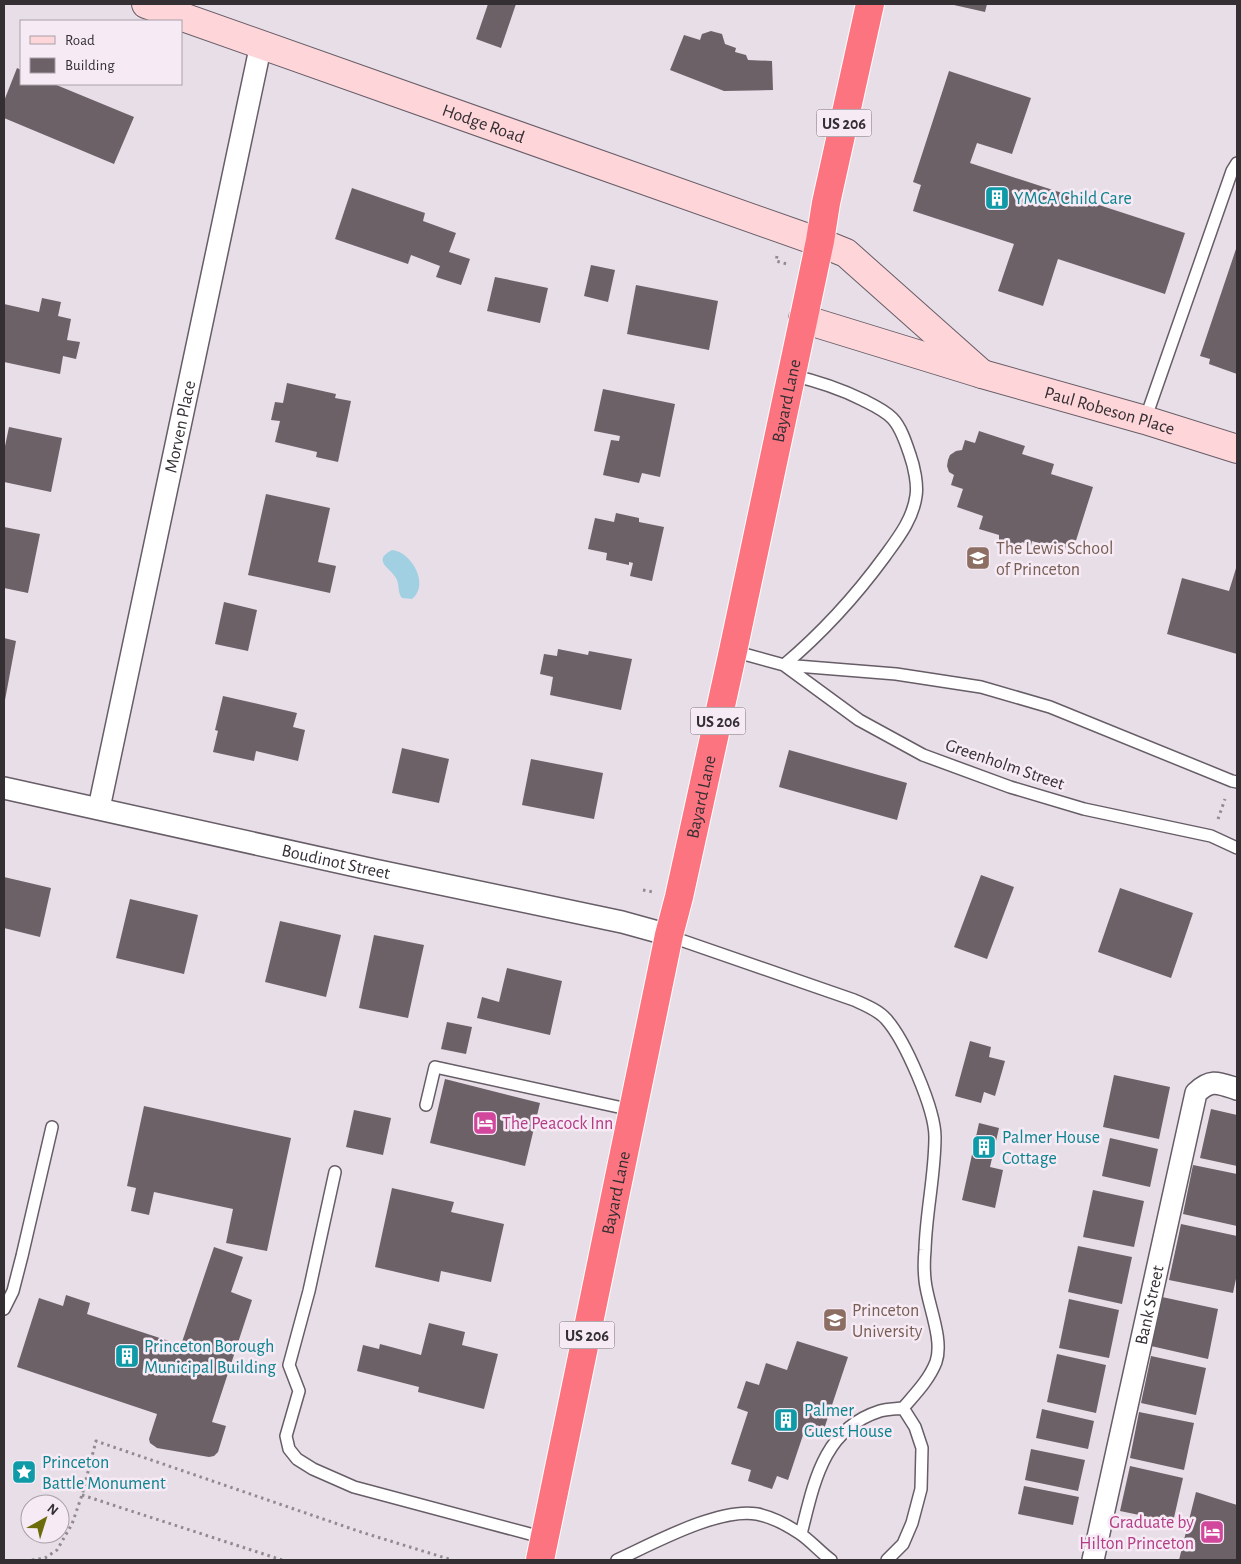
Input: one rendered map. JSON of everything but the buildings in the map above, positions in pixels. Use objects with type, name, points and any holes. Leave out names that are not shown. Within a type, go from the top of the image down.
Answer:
[{"type":"highway","name":"Bayard Lane","points":[[543,1549],[669,935],[733,651],[826,203],[870,4]]},
{"type":"street","name":"Hodge Road","points":[[146,4],[819,242]]},
{"type":"street","name":"Morven Place","points":[[99,808],[261,44]]},
{"type":"street","name":"Paul Robeson Place","points":[[819,242],[846,253],[982,374]]},
{"type":"street","name":"Paul Robeson Place","points":[[803,319],[982,374],[1144,420],[1237,450]]},
{"type":"street","name":"Boudinot Street","points":[[4,788],[374,870],[622,922],[669,935]]},
{"type":"street","name":"Bank Street","points":[[1093,1560],[1196,1094],[1204,1085],[1217,1082],[1237,1089]]},
{"type":"lane","points":[[1144,420],[1232,171],[1237,163]]},
{"type":"lane","points":[[784,664],[812,642],[838,615],[877,566],[897,539],[910,516],[917,495],[914,465],[904,438],[893,419],[878,407],[840,389],[791,375]]},
{"type":"lane","name":"Greenholm Street","points":[[733,651],[784,664],[896,674],[982,687],[1050,706],[1234,782]]},
{"type":"lane","name":"Greenholm Street","points":[[784,664],[859,720],[923,755],[1010,787],[1075,806],[1212,836],[1237,848]]},
{"type":"lane","points":[[669,935],[854,1000],[872,1009],[885,1018],[897,1035],[916,1073],[932,1116],[935,1135],[934,1161],[925,1250],[925,1281],[937,1342],[936,1360],[929,1376],[903,1408],[882,1410],[860,1418],[838,1437],[822,1461],[801,1534]]},
{"type":"lane","points":[[426,1106],[435,1067],[632,1110]]},
{"type":"lane","points":[[4,1309],[13,1291],[20,1265],[52,1127]]},
{"type":"lane","points":[[335,1172],[310,1292],[289,1365],[300,1391],[286,1436],[289,1449],[297,1459],[313,1469],[354,1487],[543,1549]]},
{"type":"lane","points":[[887,1560],[903,1544],[912,1523],[921,1489],[922,1448],[915,1427],[903,1408]]},
{"type":"lane","points":[[617,1560],[714,1517],[737,1513],[757,1514],[778,1522],[801,1534],[831,1560]]},
{"type":"path","points":[[1212,836],[1234,782]]},
{"type":"path","points":[[32,1560],[45,1558],[57,1550],[72,1524],[82,1495],[96,1441],[361,1532],[452,1560]]},
{"type":"path","points":[[82,1495],[282,1560]]},
{"type":"water","points":[[392,550],[406,557],[416,570],[419,586],[417,593],[412,599],[402,598],[394,574],[384,564],[383,558]]},
{"type":"place","name":"YMCA Child Care","points":[[997,198]]},
{"type":"place","name":"The Lewis School of Princeton","points":[[978,558]]},
{"type":"place","name":"The Peacock Inn","points":[[485,1123]]},
{"type":"place","name":"Palmer House Cottage","points":[[984,1147]]},
{"type":"place","name":"Princeton University","points":[[835,1320]]},
{"type":"place","name":"Princeton Borough Municipal Building","points":[[127,1356]]},
{"type":"place","name":"Palmer Guest House","points":[[786,1420]]},
{"type":"place","name":"Princeton Battle Monument","points":[[24,1472]]},
{"type":"place","name":"Graduate by Hilton Princeton","points":[[1212,1532]]}]
